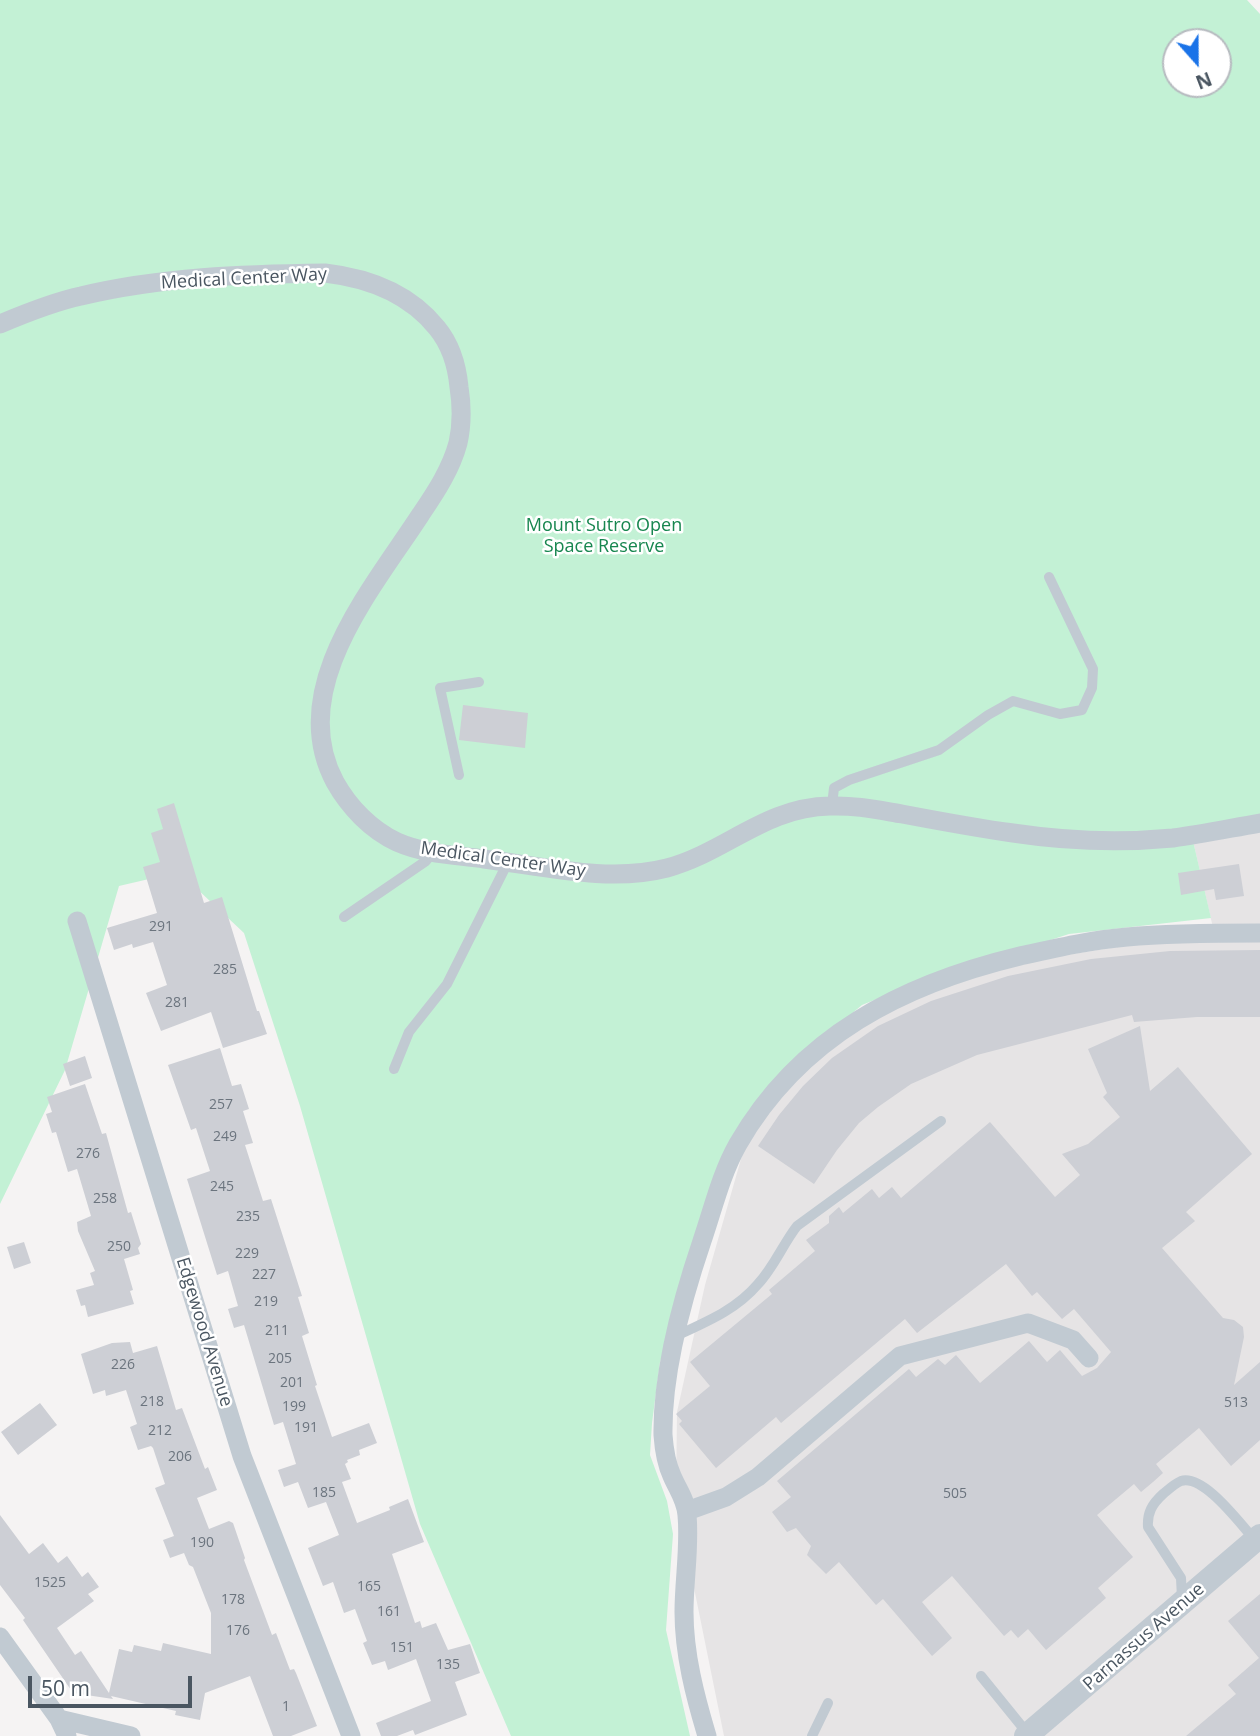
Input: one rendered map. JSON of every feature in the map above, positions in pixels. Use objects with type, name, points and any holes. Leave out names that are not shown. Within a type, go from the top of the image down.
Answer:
[{"type":"street","name":"Medical Center Way","points":[[0,324],[60,302],[110,290],[175,281],[325,274],[349,276],[391,291],[426,315],[439,331],[454,360],[458,379],[461,419],[459,440],[443,481],[342,640],[322,695],[319,731],[328,767],[341,791],[371,825],[398,843],[433,852],[607,873],[650,871],[684,862],[776,816],[795,810],[832,806],[870,808],[1013,834],[1089,840],[1155,839],[1260,823]]},
{"type":"street","name":"Edgewood Avenue","points":[[76,921],[242,1456],[351,1736]]},
{"type":"street","points":[[707,1736],[694,1689],[685,1637],[687,1511],[668,1464],[664,1443],[667,1393],[689,1278],[727,1166],[738,1144],[784,1082],[839,1031],[883,1004],[936,981],[1041,951],[1126,937],[1188,933],[1260,933]]},
{"type":"street","points":[[687,1511],[726,1497],[758,1477],[900,1356],[1028,1324],[1073,1340],[1089,1358]]},
{"type":"street","name":"Parnassus Avenue","points":[[1028,1735],[1257,1539]]},
{"type":"street","points":[[0,1637],[63,1728],[131,1736]]},
{"type":"lane","points":[[832,806],[834,788],[849,780],[939,750],[988,715],[1013,701],[1060,715],[1082,710],[1092,688],[1093,669],[1049,577]]},
{"type":"lane","points":[[459,775],[440,688],[479,682]]},
{"type":"lane","points":[[344,917],[426,861],[433,852]]},
{"type":"lane","points":[[394,1069],[409,1032],[447,984],[508,862]]},
{"type":"lane","points":[[676,1336],[731,1310],[758,1284],[797,1226],[941,1121]]},
{"type":"lane","points":[[1182,1604],[1181,1578],[1148,1527],[1150,1508],[1164,1493],[1181,1481],[1197,1482],[1257,1539]]},
{"type":"lane","points":[[981,1676],[1028,1735]]},
{"type":"lane","points":[[812,1736],[828,1703]]},
{"type":"shaded area","points":[[1260,820],[1260,1736],[724,1736],[676,1499],[677,1412],[705,1285],[751,1124],[858,1019],[963,971],[1214,932],[1190,828]]},
{"type":"green space","name":"Mount Sutro Open Space Reserve","points":[[0,0],[1247,0],[1260,14],[1260,816],[1190,828],[1211,918],[1069,934],[909,986],[862,1005],[806,1052],[749,1110],[660,1362],[652,1423],[650,1455],[667,1501],[673,1534],[666,1630],[690,1736],[511,1736],[420,1524],[300,1106],[244,933],[179,872],[119,886],[65,1070],[0,1204]]},
{"type":"building","points":[[463,705],[528,713],[525,748],[459,740]]},
{"type":"building","points":[[174,803],[204,903],[222,897],[257,1011],[267,1034],[223,1048],[211,1012],[161,1031],[146,993],[167,985],[153,942],[133,948],[132,944],[114,950],[107,928],[157,913],[143,867],[160,862],[151,833],[163,829],[157,809]]},
{"type":"building","points":[[1239,864],[1244,896],[1216,900],[1214,889],[1181,895],[1178,873]]},
{"type":"building","points":[[1260,950],[1260,1017],[1197,1017],[1134,1022],[1132,1015],[977,1055],[911,1084],[878,1107],[859,1123],[814,1184],[758,1146],[803,1086],[832,1058],[878,1026],[931,1001],[1008,976],[1091,959],[1170,951]]},
{"type":"building","points":[[1140,1026],[1150,1091],[1178,1067],[1252,1154],[1186,1212],[1195,1221],[1162,1248],[1223,1318],[1234,1320],[1243,1327],[1244,1337],[1234,1385],[1260,1362],[1260,1440],[1231,1466],[1199,1428],[1156,1464],[1163,1473],[1153,1482],[1141,1492],[1134,1484],[1097,1515],[1133,1557],[1098,1588],[1106,1598],[1046,1650],[1028,1629],[1018,1638],[1011,1630],[1004,1636],[952,1576],[922,1602],[952,1638],[932,1656],[883,1599],[876,1605],[839,1562],[826,1574],[807,1555],[811,1546],[796,1528],[787,1532],[772,1512],[791,1497],[777,1481],[909,1369],[916,1377],[938,1359],[945,1365],[956,1355],[980,1383],[1029,1341],[1047,1362],[1060,1350],[1082,1376],[1097,1368],[1111,1352],[1074,1309],[1062,1319],[1037,1292],[1032,1296],[1006,1264],[917,1333],[905,1319],[781,1423],[776,1417],[716,1468],[679,1424],[682,1421],[676,1414],[710,1386],[690,1362],[772,1294],[769,1290],[815,1251],[806,1240],[829,1223],[829,1216],[839,1207],[843,1213],[872,1189],[879,1198],[892,1187],[901,1198],[990,1122],[1055,1197],[1080,1175],[1062,1154],[1088,1144],[1120,1117],[1103,1097],[1107,1093],[1088,1049]]},
{"type":"building","points":[[220,1048],[232,1086],[241,1084],[249,1109],[243,1111],[253,1143],[245,1145],[263,1201],[271,1199],[302,1296],[298,1297],[309,1333],[302,1336],[332,1437],[369,1423],[377,1443],[359,1450],[360,1455],[347,1460],[345,1464],[351,1479],[342,1482],[357,1523],[390,1510],[389,1507],[408,1499],[424,1542],[392,1554],[415,1623],[420,1621],[422,1628],[436,1623],[448,1650],[470,1644],[480,1673],[455,1682],[467,1715],[415,1735],[413,1730],[397,1736],[381,1736],[376,1723],[431,1701],[416,1659],[388,1670],[385,1661],[372,1665],[363,1643],[367,1641],[355,1609],[344,1613],[333,1582],[323,1586],[308,1548],[339,1535],[326,1502],[308,1508],[298,1482],[284,1487],[278,1470],[296,1464],[283,1422],[274,1425],[244,1325],[234,1328],[228,1309],[238,1306],[228,1271],[217,1275],[187,1179],[210,1171],[196,1128],[191,1130],[168,1065]]},
{"type":"building","points":[[85,1056],[92,1078],[70,1086],[63,1064]]},
{"type":"building","points":[[85,1084],[102,1134],[106,1133],[128,1213],[131,1212],[141,1244],[138,1248],[140,1254],[124,1259],[134,1304],[88,1317],[85,1305],[81,1306],[76,1290],[94,1285],[90,1273],[95,1271],[78,1231],[77,1222],[91,1216],[77,1169],[68,1172],[56,1132],[52,1133],[46,1114],[52,1112],[47,1097]]},
{"type":"building","points":[[24,1242],[31,1263],[14,1269],[7,1247]]},
{"type":"building","points":[[130,1342],[133,1353],[157,1346],[176,1410],[182,1408],[205,1469],[208,1467],[217,1490],[197,1498],[209,1529],[229,1521],[233,1523],[272,1635],[276,1633],[290,1670],[294,1669],[296,1673],[317,1726],[291,1736],[273,1736],[250,1676],[205,1693],[200,1720],[175,1715],[176,1711],[111,1696],[113,1699],[73,1693],[23,1620],[25,1618],[0,1585],[0,1515],[29,1554],[43,1543],[58,1563],[67,1556],[82,1577],[88,1572],[99,1587],[88,1594],[94,1601],[57,1628],[75,1655],[81,1651],[109,1693],[119,1649],[132,1652],[134,1645],[161,1651],[163,1643],[211,1654],[211,1613],[193,1567],[189,1565],[184,1553],[170,1558],[163,1540],[174,1536],[155,1488],[165,1484],[153,1448],[151,1446],[138,1450],[130,1427],[137,1424],[126,1390],[106,1396],[105,1390],[93,1394],[81,1354],[112,1343]]},
{"type":"building","points":[[40,1403],[57,1425],[18,1455],[1,1432]]},
{"type":"building","points":[[1260,1594],[1260,1736],[1186,1736],[1236,1694],[1228,1685],[1259,1658],[1228,1621]]}]
